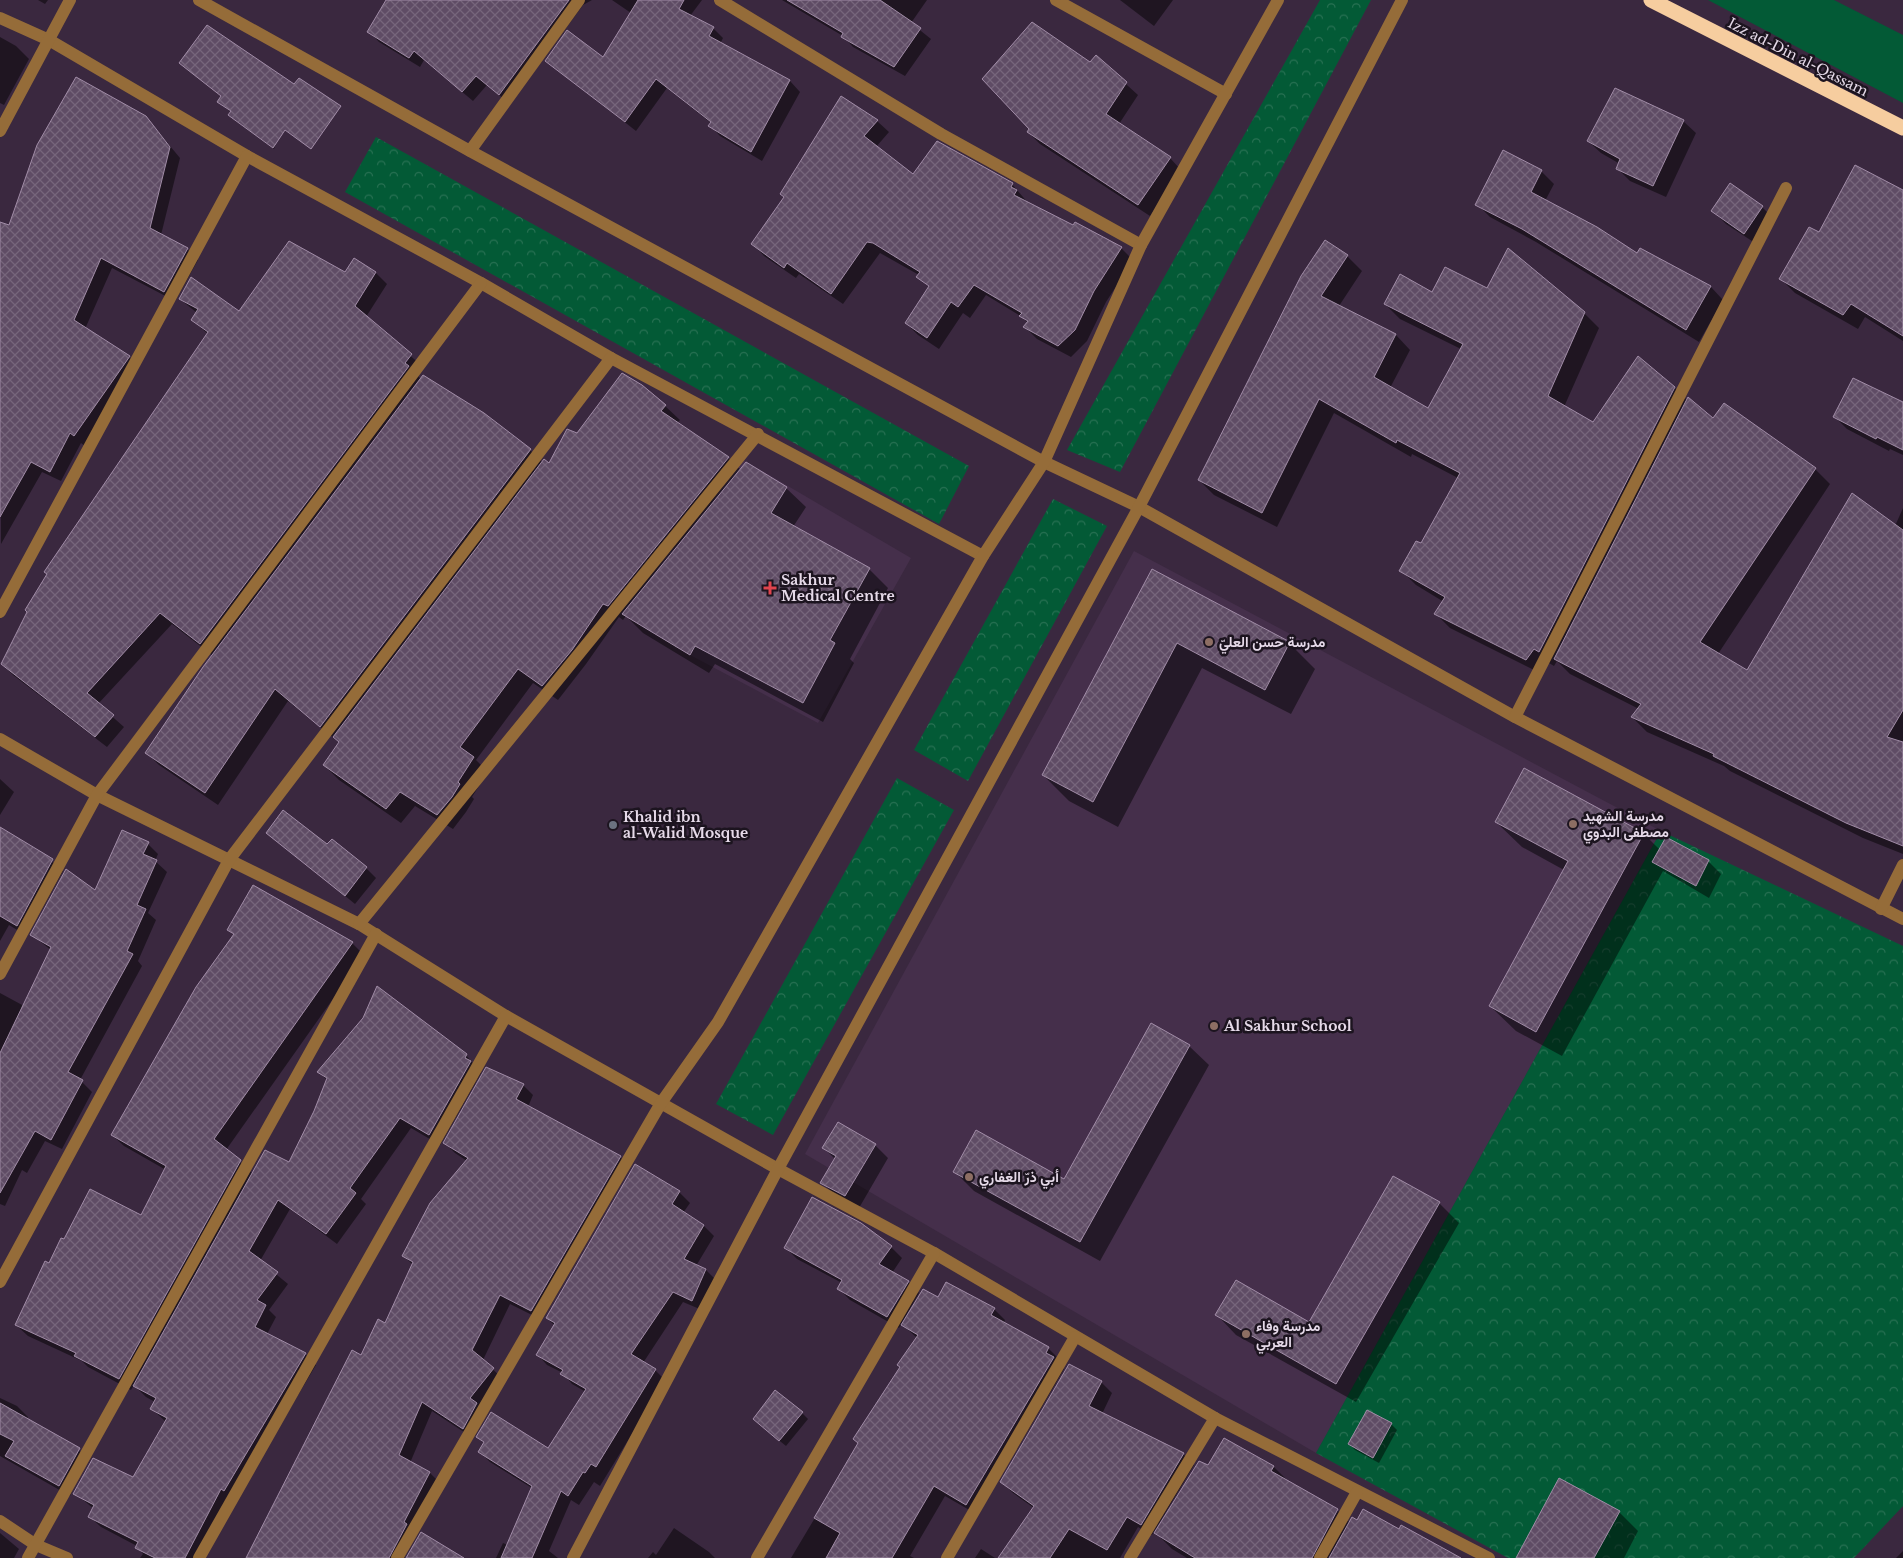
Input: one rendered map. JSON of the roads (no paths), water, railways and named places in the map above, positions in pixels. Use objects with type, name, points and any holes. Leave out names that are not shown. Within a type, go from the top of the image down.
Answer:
[{"type":"highway","name":"Izz ad-Din al-Qassam","points":[[1651,0],[1903,128]]},
{"type":"street","points":[[0,132],[70,0]]},
{"type":"street","points":[[199,0],[470,151],[1044,462],[1139,507],[1515,718],[1903,920]]},
{"type":"street","points":[[470,151],[579,0]]},
{"type":"street","points":[[720,0],[941,134],[1140,245]]},
{"type":"street","points":[[1056,0],[1226,94]]},
{"type":"street","points":[[397,1558],[661,1103],[718,1022],[983,556],[1044,462],[1140,245],[1278,0]]},
{"type":"street","points":[[573,1558],[778,1169],[1139,507],[1402,0]]},
{"type":"street","points":[[0,18],[49,40],[247,156],[481,283],[612,358],[758,434],[983,556]]},
{"type":"street","points":[[0,612],[247,156]]},
{"type":"street","points":[[1515,718],[1786,188]]},
{"type":"street","points":[[0,974],[97,795],[481,283]]},
{"type":"street","points":[[0,1282],[228,860],[612,358]]},
{"type":"street","points":[[359,924],[758,434]]},
{"type":"street","points":[[0,739],[97,795],[359,924],[506,1016],[778,1169],[934,1253],[1215,1418],[1489,1558]]},
{"type":"street","points":[[1881,909],[1903,865]]},
{"type":"street","points":[[28,1558],[376,934]]},
{"type":"street","points":[[199,1558],[506,1016]]},
{"type":"street","points":[[758,1558],[934,1253]]},
{"type":"street","points":[[948,1558],[1075,1337]]},
{"type":"street","points":[[1130,1558],[1215,1418]]},
{"type":"street","points":[[1320,1558],[1357,1492]]},
{"type":"street","points":[[0,1520],[36,1545],[67,1558]]},
{"type":"place","name":"Sakhur Medical Centre","points":[[770,588]]},
{"type":"place","name":"مدرسة حسن العليّ","points":[[1209,642]]},
{"type":"place","name":"مدرسة الشهيد مصطفى البدوي","points":[[1573,824]]},
{"type":"place","name":"Khalid ibn al-Walid Mosque","points":[[613,825]]},
{"type":"place","name":"Al Sakhur School","points":[[1214,1026]]},
{"type":"place","name":"أبي ذرّ الغفاري","points":[[969,1177]]},
{"type":"place","name":"مدرسة وفاء العربي","points":[[1246,1334]]}]
